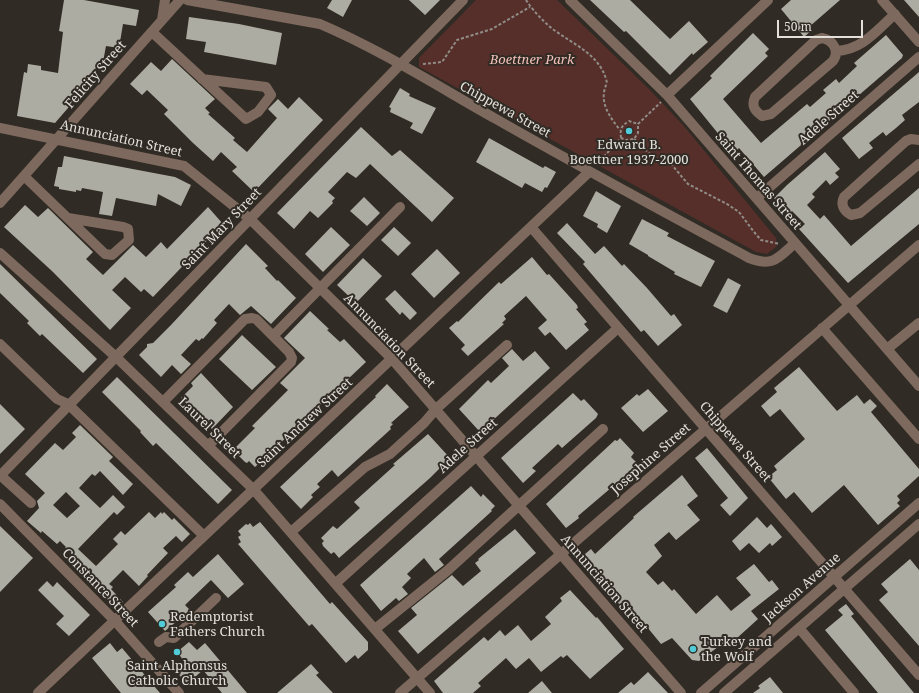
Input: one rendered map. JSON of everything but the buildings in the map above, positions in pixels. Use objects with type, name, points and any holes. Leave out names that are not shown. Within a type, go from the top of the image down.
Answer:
[{"type":"street","points":[[162,21],[165,0]]},
{"type":"street","name":"Felicity Street","points":[[0,203],[180,0]]},
{"type":"street","name":"Chippewa Street","points":[[187,0],[320,24],[400,65],[589,172],[749,258],[761,262],[770,262],[777,259],[795,243]]},
{"type":"street","name":"Saint Mary Street","points":[[0,476],[68,404],[116,357],[463,0]]},
{"type":"street","name":"Saint Thomas Street","points":[[570,0],[667,96],[919,386]]},
{"type":"street","points":[[667,96],[768,0]]},
{"type":"street","points":[[882,0],[919,42]]},
{"type":"street","points":[[836,52],[853,49],[860,45],[895,14]]},
{"type":"street","points":[[152,32],[202,80],[246,119],[258,112],[271,96],[266,87],[202,80]]},
{"type":"street","points":[[822,38],[827,39],[834,47],[836,52],[833,61],[771,114],[762,116],[756,112],[753,107],[755,97],[816,40],[822,38]]},
{"type":"street","name":"Adele Street","points":[[757,198],[919,57]]},
{"type":"street","name":"Annunciation Street","points":[[0,128],[57,138],[184,166],[250,219],[392,359],[681,693]]},
{"type":"street","points":[[919,140],[912,139],[906,142],[844,197],[842,206],[850,215],[860,213],[919,164]]},
{"type":"street","name":"Saint Andrew Street","points":[[38,693],[589,172]]},
{"type":"street","points":[[24,176],[105,254],[112,255],[129,240],[128,229],[123,227],[68,218]]},
{"type":"street","points":[[273,336],[400,207]]},
{"type":"street","name":"Chippewa Street","points":[[531,227],[919,675]]},
{"type":"street","name":"Josephine Street","points":[[400,693],[562,555],[706,428],[919,245]]},
{"type":"street","name":"Laurel Street","points":[[0,253],[116,357],[254,490],[430,693]]},
{"type":"street","points":[[162,402],[245,319],[256,319],[289,352],[292,358],[291,362],[208,446]]},
{"type":"street","points":[[888,349],[919,323]]},
{"type":"street","name":"Adele Street","points":[[336,583],[618,328]]},
{"type":"street","points":[[822,328],[919,439]]},
{"type":"street","points":[[0,344],[57,399],[68,404],[204,536]]},
{"type":"street","points":[[290,532],[365,467],[390,454],[424,423],[436,409],[507,345]]},
{"type":"street","points":[[375,629],[446,571],[603,429]]},
{"type":"street","points":[[0,476],[30,503]]},
{"type":"street","name":"Jackson Avenue","points":[[701,693],[919,503]]},
{"type":"street","name":"Constance Street","points":[[0,504],[115,621],[152,648],[179,693]]},
{"type":"street","points":[[724,693],[919,524]]},
{"type":"street","points":[[152,648],[166,637],[174,638],[216,598]]},
{"type":"street","points":[[799,628],[854,693]]},
{"type":"path","points":[[526,0],[530,7],[549,26],[592,57],[603,69],[607,82],[603,90],[604,104],[610,117],[620,130],[621,138]]},
{"type":"path","points":[[423,64],[442,62],[457,40],[492,29],[530,7]]},
{"type":"path","points":[[621,138],[626,140],[634,139],[638,133],[638,124],[667,96]]},
{"type":"path","points":[[620,130],[623,125],[629,122],[638,124]]},
{"type":"path","points":[[589,172],[621,138]]},
{"type":"path","points":[[634,139],[654,158],[672,165],[688,184],[728,204],[739,212],[761,240],[779,243],[786,250]]},
{"type":"green space","name":"Boettner Park","points":[[476,0],[557,0],[649,89],[683,125],[776,238],[777,246],[767,254],[756,252],[419,67],[419,58]]},
{"type":"place","name":"Edward B. Boettner 1937-2000","points":[[629,131]]},
{"type":"place","name":"Redemptorist Fathers Church","points":[[162,624]]},
{"type":"place","name":"Turkey and the Wolf","points":[[693,649]]},
{"type":"place","name":"Saint Alphonsus Catholic Church","points":[[177,652]]}]
